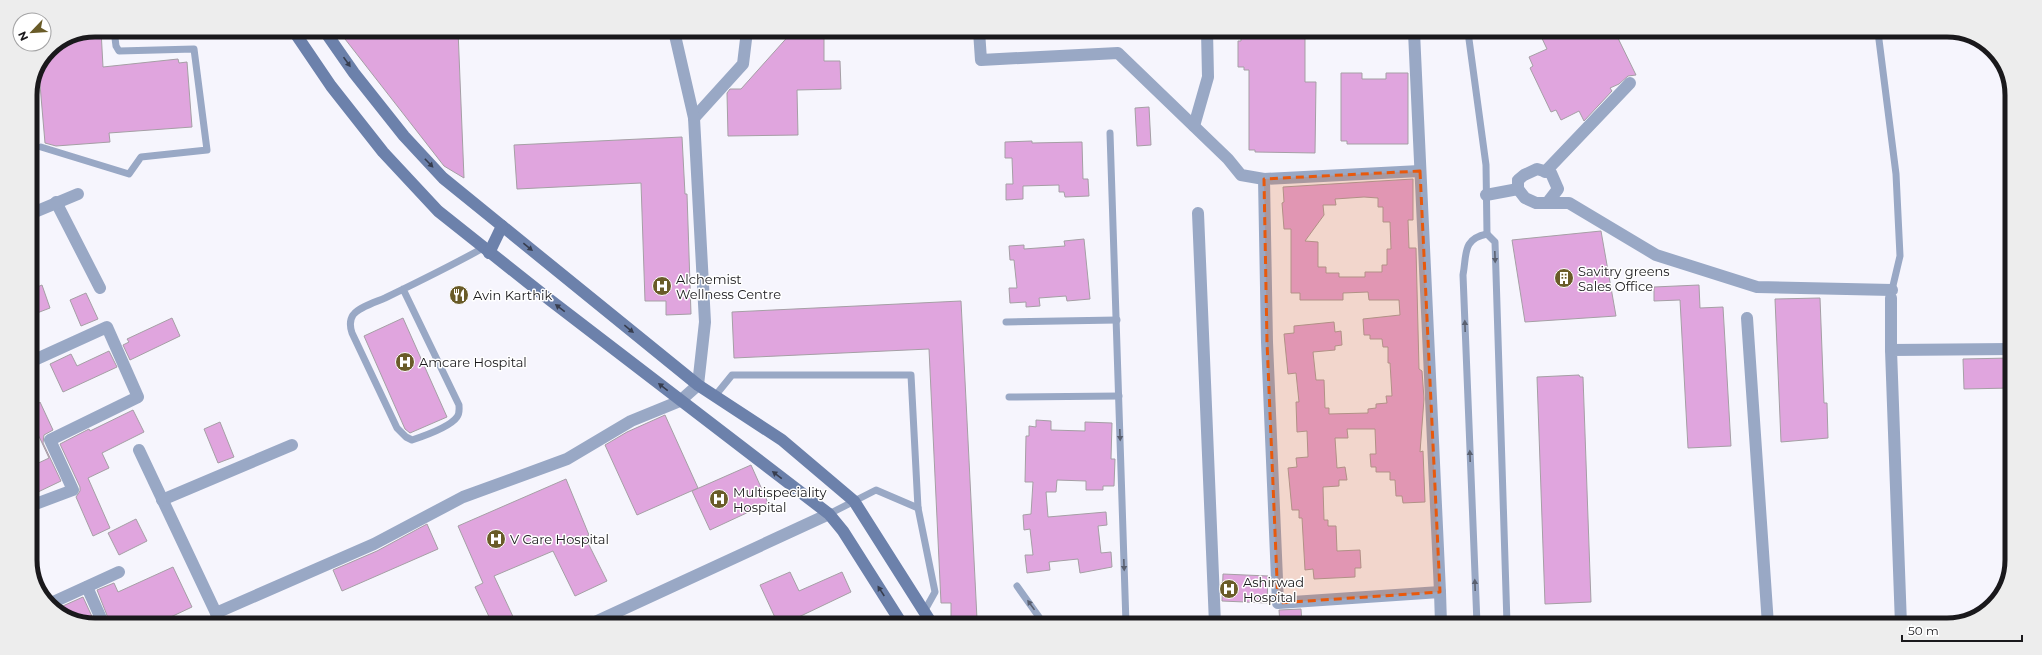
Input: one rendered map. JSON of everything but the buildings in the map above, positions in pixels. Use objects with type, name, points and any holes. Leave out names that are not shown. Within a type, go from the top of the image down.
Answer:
[{"type":"main road","points":[[298,37],[331,86],[383,152],[438,211],[486,250],[829,514],[842,531],[898,618]]},
{"type":"main road","points":[[329,37],[354,73],[404,136],[443,178],[698,385],[782,440],[854,501],[929,618]]},
{"type":"main road","points":[[486,250],[502,226]]},
{"type":"street","points":[[138,450],[218,618],[374,544],[463,497],[567,459],[631,421],[680,400],[698,385],[706,322],[694,118],[675,37]]},
{"type":"street","points":[[694,118],[743,64],[746,37]]},
{"type":"street","points":[[979,37],[980,60],[1118,54],[1228,159],[1241,175],[1264,179],[1420,172]]},
{"type":"street","points":[[1194,126],[1208,77],[1207,37]]},
{"type":"street","points":[[1414,37],[1441,618]]},
{"type":"street","points":[[1545,172],[1630,83]]},
{"type":"street","points":[[1548,202],[1558,189],[1551,173],[1538,169],[1524,175],[1518,180],[1518,189],[1525,198],[1536,203],[1569,203],[1656,255],[1757,287],[1891,294],[1901,618]]},
{"type":"street","points":[[1264,179],[1267,342],[1276,525],[1278,603],[1440,592]]},
{"type":"street","points":[[1486,195],[1518,189]]},
{"type":"street","points":[[37,211],[78,194]]},
{"type":"street","points":[[56,202],[100,288]]},
{"type":"street","points":[[1198,213],[1215,618]]},
{"type":"street","points":[[1747,318],[1768,618]]},
{"type":"street","points":[[37,359],[107,327],[138,397],[50,440],[73,490],[37,503]]},
{"type":"street","points":[[1892,350],[2005,349]]},
{"type":"street","points":[[162,500],[292,444]]},
{"type":"street","points":[[604,618],[829,514]]},
{"type":"street","points":[[55,602],[119,572]]},
{"type":"street","points":[[87,587],[101,618]]},
{"type":"lane","points":[[41,147],[129,174],[141,157],[207,150],[194,49],[119,51],[116,46],[115,37]]},
{"type":"lane","points":[[1469,37],[1486,165],[1487,234],[1495,242],[1507,618]]},
{"type":"lane","points":[[1879,37],[1896,174],[1900,256],[1891,294]]},
{"type":"lane","points":[[1110,133],[1126,618]]},
{"type":"lane","points":[[1477,618],[1463,275],[1469,242],[1475,236],[1487,234]]},
{"type":"lane","points":[[403,289],[459,405],[459,413],[453,421],[431,433],[412,440],[406,437],[397,428],[350,325],[353,315],[357,311],[403,289],[486,250]]},
{"type":"lane","points":[[1006,322],[1117,320]]},
{"type":"lane","points":[[715,396],[732,375],[911,375],[918,508],[935,592],[925,610]]},
{"type":"lane","points":[[1009,397],[1119,396]]},
{"type":"lane","points":[[829,514],[876,490],[918,508]]},
{"type":"lane","points":[[1017,586],[1040,618]]},
{"type":"highlighted area","points":[[1420,171],[1440,592],[1278,603],[1267,342],[1264,179]]},
{"type":"place","name":"Savitry greens Sales Office","points":[[1564,278]]},
{"type":"place","name":"Alchemist Wellness Centre","points":[[662,286]]},
{"type":"place","name":"Avin Karthik","points":[[459,295]]},
{"type":"place","name":"Amcare Hospital","points":[[405,362]]},
{"type":"place","name":"Multispeciality Hospital","points":[[719,499]]},
{"type":"place","name":"V Care Hospital","points":[[496,539]]},
{"type":"place","name":"Ashirwad Hospital","points":[[1229,589]]}]
